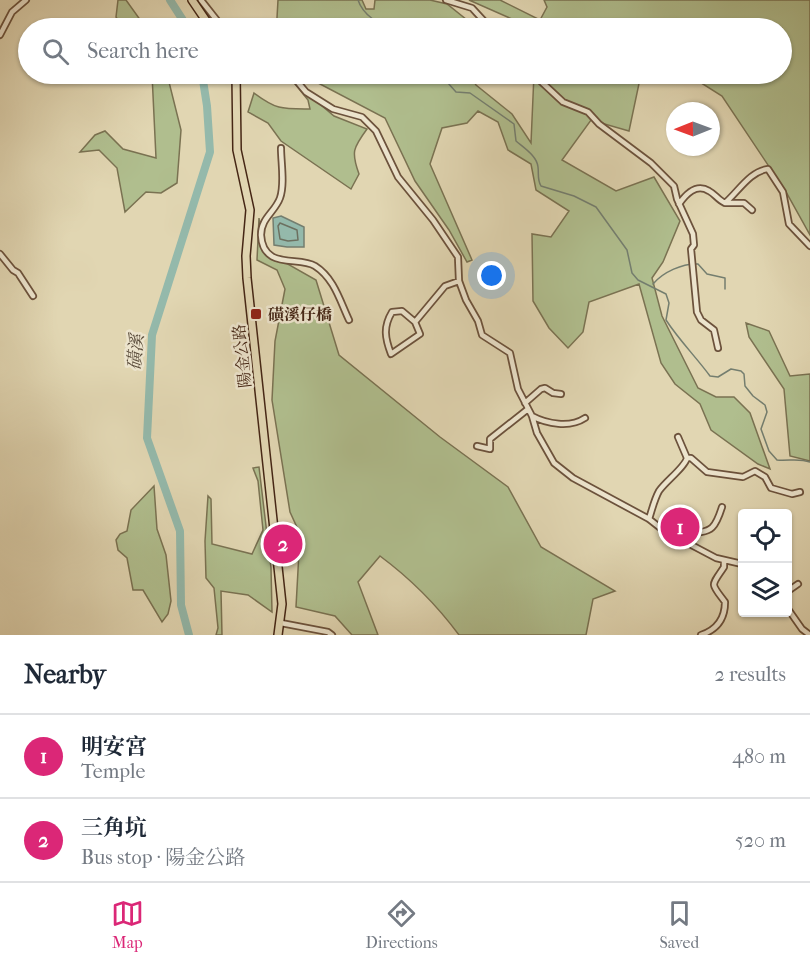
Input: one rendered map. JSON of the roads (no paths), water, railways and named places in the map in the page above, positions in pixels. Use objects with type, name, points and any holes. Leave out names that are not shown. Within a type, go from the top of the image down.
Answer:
[{"type":"main road","points":[[192,0],[204,18]]},
{"type":"main road","name":"陽金公路","points":[[236,84],[237,150],[250,210],[246,256],[247,278],[282,604],[278,635]]},
{"type":"street","points":[[0,35],[12,12],[26,0]]},
{"type":"street","points":[[201,0],[215,18]]},
{"type":"street","points":[[446,0],[472,8],[481,18]]},
{"type":"street","points":[[298,84],[320,102],[342,113],[362,117],[370,124],[382,142],[398,177],[433,220],[458,257],[459,281],[466,300],[478,321],[482,336],[510,353],[518,389],[537,433],[554,463],[573,478],[649,519],[663,530],[724,561],[738,563]]},
{"type":"street","points":[[544,84],[563,102],[588,112],[613,135],[651,163],[674,186],[679,204],[695,240],[691,249],[698,317],[714,330],[718,348]]},
{"type":"street","points":[[280,148],[282,189],[279,200],[262,226],[263,243],[273,256],[289,262],[315,266],[332,283],[349,320]]},
{"type":"street","points":[[725,203],[752,176],[761,170],[768,169],[783,192],[789,225],[810,246]]},
{"type":"street","points":[[679,204],[687,193],[700,188],[710,191],[722,202],[744,203],[752,210]]},
{"type":"street","points":[[0,254],[18,273],[33,296]]},
{"type":"street","points":[[414,322],[445,286],[459,281]]},
{"type":"street","points":[[402,311],[414,322],[420,334],[391,354],[384,336],[387,320],[392,312],[402,311]]},
{"type":"street","points":[[477,446],[490,449],[490,439],[527,406],[541,389],[545,388],[553,393],[561,394]]},
{"type":"street","points":[[531,416],[540,421],[561,425],[580,422],[585,418]]},
{"type":"street","points":[[649,519],[659,491],[686,463],[687,458],[678,437]]},
{"type":"street","points":[[687,458],[691,458],[707,472],[743,477],[755,471],[765,477],[771,488],[792,494],[800,492]]},
{"type":"street","points":[[682,538],[704,532],[715,526],[722,507]]},
{"type":"street","points":[[701,635],[716,627],[725,609],[725,602],[714,588],[713,583],[724,567],[724,561]]},
{"type":"street","points":[[792,588],[798,584]]},
{"type":"street","points":[[792,615],[802,629],[810,635]]},
{"type":"street","points":[[281,624],[328,632],[332,635]]},
{"type":"water","points":[[281,216],[304,227],[304,247],[274,245],[273,218]]},
{"type":"waterway","name":"磺溪","points":[[170,0],[182,18]]},
{"type":"waterway","points":[[358,0],[372,18]]},
{"type":"waterway","name":"磺溪","points":[[189,635],[181,605],[180,531],[147,438],[152,335],[210,152],[204,84]]},
{"type":"waterway","points":[[449,84],[456,92],[470,93],[514,124],[516,141],[530,152],[537,163],[541,186],[574,196],[596,207],[627,250],[632,273],[638,280],[666,294],[669,303],[666,320],[710,376],[718,377],[731,369],[744,374],[745,386],[765,405],[767,412],[761,429],[769,451],[777,460],[810,462]]},
{"type":"waterway","points":[[653,284],[674,269],[698,264],[707,274],[725,278],[725,289]]},
{"type":"place","name":"磺溪仔橋","points":[[256,314]]},
{"type":"place","name":"明安宮","points":[[680,527]]},
{"type":"place","name":"三角坑","points":[[283,544]]}]
